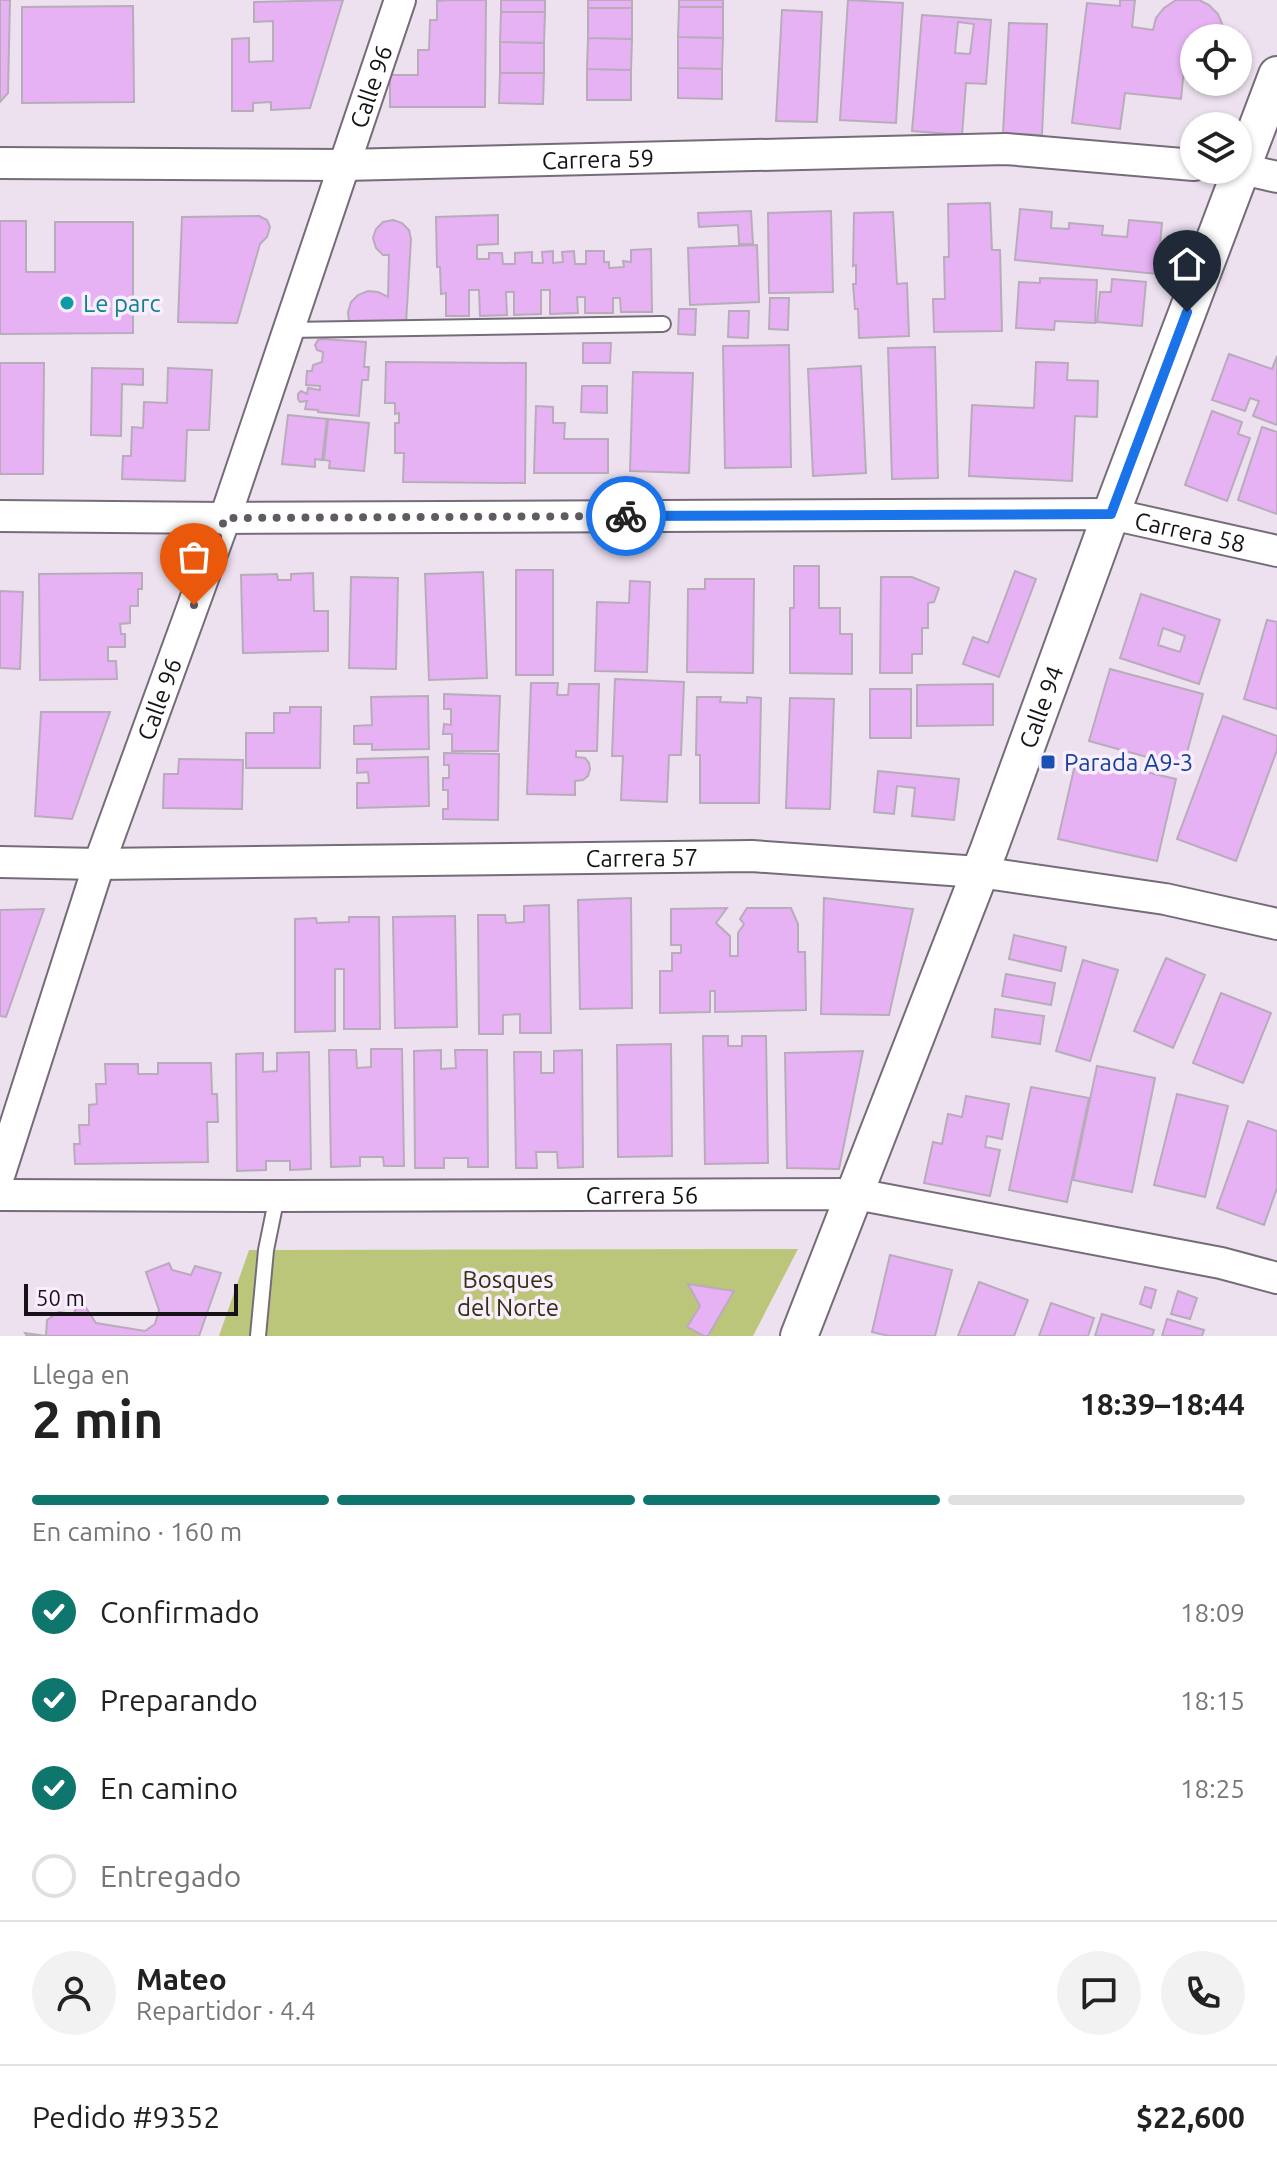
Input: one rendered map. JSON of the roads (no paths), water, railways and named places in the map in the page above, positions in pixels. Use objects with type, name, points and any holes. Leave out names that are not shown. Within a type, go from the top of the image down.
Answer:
[{"type":"street","name":"Calle 96","points":[[0,1173],[99,864],[225,518],[400,0]]},
{"type":"street","name":"Calle 94","points":[[1252,136],[1277,75]]},
{"type":"street","name":"Carrera 59","points":[[0,163],[344,165],[1006,149],[1180,164]]},
{"type":"street","points":[[1252,171],[1277,177]]},
{"type":"street","name":"Calle 94","points":[[799,1336],[979,872],[1233,184]]},
{"type":"street","name":"Carrera 58","points":[[0,516],[225,518],[1111,514],[1277,551]]},
{"type":"street","name":"Carrera 57","points":[[0,862],[99,864],[752,856],[979,872],[1165,899],[1277,924]]},
{"type":"street","name":"Carrera 56","points":[[0,1195],[856,1194],[1221,1263],[1277,1278]]},
{"type":"lane","points":[[288,330],[663,324]]},
{"type":"lane","points":[[258,1336],[266,1250],[277,1196]]},
{"type":"place","name":"Le parc","points":[[67,303]]},
{"type":"place","name":"Parada A9-3","points":[[1048,762]]},
{"type":"park label","name":"Bosques del Norte","points":[[508,1293]]}]
